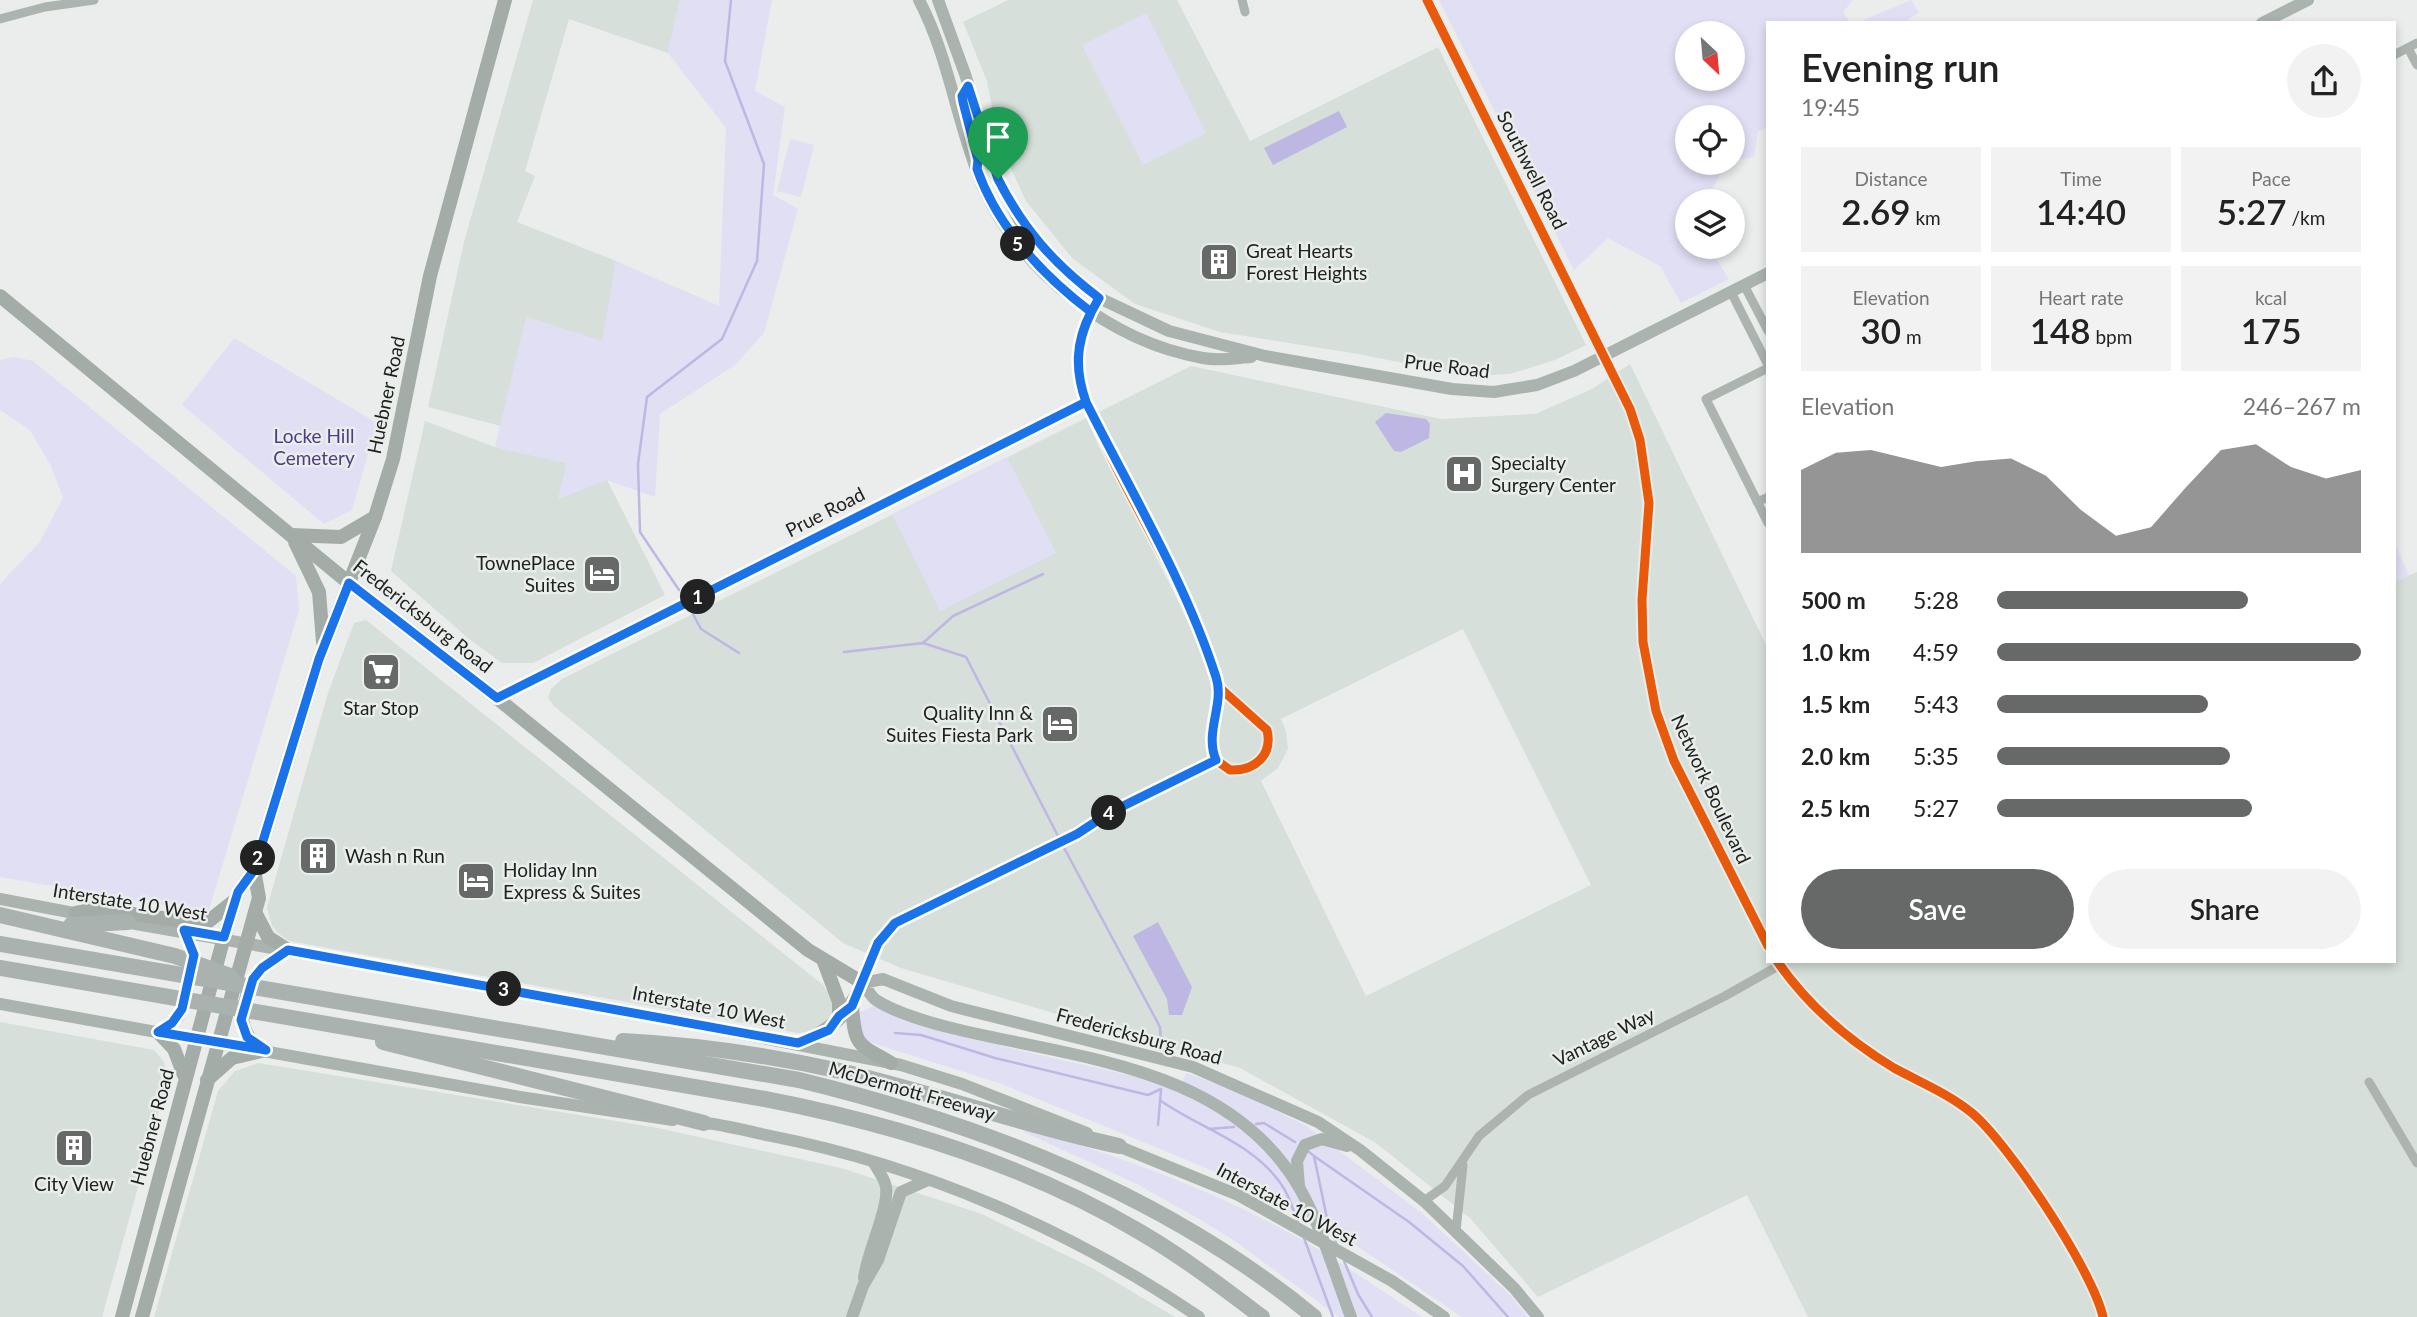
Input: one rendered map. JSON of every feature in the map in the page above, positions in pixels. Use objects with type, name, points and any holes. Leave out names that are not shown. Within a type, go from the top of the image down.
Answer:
[{"type":"highway","points":[[0,917],[83,926],[128,922]]},
{"type":"highway","points":[[0,917],[175,956],[261,989]]},
{"type":"highway","name":"McDermott Freeway","points":[[0,944],[799,1080],[876,1099],[991,1135],[1111,1187],[1224,1253],[1289,1296],[1314,1317]]},
{"type":"highway","points":[[0,968],[765,1099],[857,1119],[920,1137],[1063,1193],[1138,1231],[1196,1267],[1262,1317]]},
{"type":"highway","points":[[310,1021],[411,1050],[704,1123]]},
{"type":"highway","points":[[548,1037],[676,1044],[737,1051],[841,1072],[1054,1132],[1119,1146]]},
{"type":"main road","name":"Huebner Road","points":[[122,1317],[184,1076],[235,900],[254,870],[323,647],[375,517],[393,459],[430,276],[505,0]]},
{"type":"main road","points":[[919,0],[951,83],[977,169],[986,177],[1007,212],[1019,220]]},
{"type":"main road","points":[[937,0],[934,15],[953,71],[951,83]]},
{"type":"main road","points":[[937,0],[998,179],[1019,220]]},
{"type":"main road","points":[[2266,21],[2308,0]]},
{"type":"main road","points":[[968,86],[962,96],[978,160],[977,169]]},
{"type":"main road","name":"Prue Road","points":[[977,169],[1001,221],[1018,244],[1051,278],[1091,312],[1131,335],[1203,358],[1265,356]]},
{"type":"main road","name":"Prue Road","points":[[1019,220],[1059,263],[1099,298],[1168,331],[1265,356],[1451,389],[1494,392],[1537,385],[1605,355],[1766,274]]},
{"type":"main road","name":"Fredericksburg Road","points":[[0,296],[349,583],[497,698],[824,962],[863,983],[874,999],[947,1027],[1153,1074],[1190,1089],[1233,1114],[1276,1156],[1300,1188],[1351,1317]]},
{"type":"main road","points":[[1086,402],[1077,373],[1077,359],[1084,324],[1099,298]]},
{"type":"main road","name":"Prue Road","points":[[497,698],[1086,402]]},
{"type":"main road","points":[[323,647],[319,592],[291,534],[341,537],[375,517]]},
{"type":"main road","name":"Huebner Road","points":[[142,1317],[216,1043],[259,898],[254,870]]},
{"type":"main road","name":"Interstate 10 West","points":[[0,899],[224,937],[798,1043],[891,1063],[962,1084],[1238,1195],[1365,1266],[1444,1317]]},
{"type":"main road","points":[[76,914],[96,909],[205,923],[235,900]]},
{"type":"main road","points":[[255,912],[268,937],[288,950],[262,968],[253,979],[241,1020],[247,1037],[266,1050]]},
{"type":"main road","points":[[158,1032],[172,1023],[182,1009],[194,955],[184,930]]},
{"type":"main road","points":[[824,962],[839,1002],[839,1016]]},
{"type":"main road","name":"Fredericksburg Road","points":[[863,983],[883,979],[951,1006],[1193,1067],[1318,1122],[1360,1150],[1457,1231],[1538,1317]]},
{"type":"main road","points":[[798,1043],[829,1030],[839,1016],[852,1006],[863,983]]},
{"type":"main road","points":[[0,1004],[650,1119],[704,1123],[793,1140],[874,1163],[972,1196],[1065,1238],[1199,1317]]},
{"type":"main road","points":[[852,1006],[854,1036],[861,1045],[891,1063]]},
{"type":"main road","points":[[158,1032],[174,1049],[184,1076]]},
{"type":"main road","points":[[206,1081],[232,1058],[266,1050]]},
{"type":"main road","points":[[1300,1188],[1297,1161],[1306,1145],[1322,1139],[1360,1150]]},
{"type":"main road","points":[[863,1286],[867,1257],[886,1200],[886,1187],[874,1163]]},
{"type":"main road","points":[[852,1317],[863,1286],[878,1260],[901,1192],[928,1180]]},
{"type":"street","points":[[0,19],[45,7],[94,0]]},
{"type":"street","points":[[1242,0],[1245,12]]},
{"type":"street","name":"Southwell Road","points":[[1427,0],[1605,355]]},
{"type":"street","points":[[2396,54],[2413,45],[2417,65]]},
{"type":"street","points":[[1744,285],[1766,328]]},
{"type":"street","points":[[1731,292],[1766,362]]},
{"type":"street","points":[[1753,335],[1766,330]]},
{"type":"street","name":"Network Boulevard","points":[[1605,355],[1630,409],[1646,471],[1649,536],[1642,600],[1643,642],[1656,711],[1674,761],[1766,942]]},
{"type":"street","points":[[1766,367],[1706,399],[1766,519]]},
{"type":"street","points":[[1086,402],[1185,600],[1220,688],[1258,719],[1267,730],[1270,740],[1261,761],[1251,767],[1230,770],[1216,760],[1210,741],[1220,688]]},
{"type":"street","points":[[1758,502],[1766,498]]},
{"type":"street","points":[[863,983],[878,943],[895,923],[1069,838],[1109,813],[1216,760]]},
{"type":"street","points":[[1779,963],[1822,1014],[1850,1037],[1892,1066],[1962,1106],[1996,1138],[2028,1180],[2094,1288],[2103,1317]]},
{"type":"street","name":"Vantage Way","points":[[1424,1202],[1445,1186],[1464,1163],[1479,1136],[1528,1095],[1725,996],[1779,963]]},
{"type":"street","points":[[2370,1082],[2417,1163]]},
{"type":"street","name":"Vantage Way","points":[[1457,1231],[1464,1163]]},
{"type":"shaded area","points":[[533,0],[680,0],[668,53],[569,19],[525,171],[535,176],[517,222],[616,261],[603,342],[527,317],[501,426],[428,407],[464,242]]},
{"type":"shaded area","points":[[1008,0],[1177,0],[1250,141],[1438,47],[1586,345],[1555,360],[1510,374],[1469,376],[1358,354],[1220,332],[1135,304],[1072,258],[1026,201],[999,142],[987,81],[963,22]]},
{"type":"shaded area","points":[[1339,111],[1347,127],[1273,165],[1264,148]]},
{"type":"shaded area","points":[[1630,364],[1766,645],[1766,963],[2396,963],[2396,581],[2417,572],[2417,1317],[1808,1317],[1747,1195],[1538,1297],[1470,1218],[1376,1143],[1240,1068],[901,968],[843,943],[554,706],[548,698],[551,689],[562,679],[1191,366],[1441,419],[1535,414],[1592,389]],"holes":[[[1463,629],[1591,885],[1366,996],[1261,781],[1278,768],[1288,749],[1286,731],[1281,719]]]},
{"type":"shaded area","points":[[1386,413],[1426,419],[1430,424],[1429,438],[1401,452],[1394,451],[1375,422]]},
{"type":"shaded area","points":[[425,421],[495,447],[567,463],[559,498],[607,480],[665,595],[533,663],[502,663],[468,638],[391,571]]},
{"type":"shaded area","points":[[366,620],[823,985],[834,1010],[829,1020],[812,1032],[798,1033],[289,941],[279,934],[272,926],[267,908],[328,693],[354,623]]},
{"type":"shaded area","points":[[1158,922],[1192,987],[1182,1015],[1169,1015],[1167,999],[1133,936]]},
{"type":"shaded area","points":[[0,1022],[154,1050],[164,1062],[168,1079],[102,1317],[0,1317]]},
{"type":"shaded area","points":[[258,1063],[653,1127],[841,1168],[982,1214],[1092,1268],[1175,1317],[154,1317],[218,1091],[235,1071]]},
{"type":"green space","points":[[680,0],[772,0],[755,91],[785,107],[773,195],[798,209],[764,333],[735,365],[660,414],[655,497],[607,480],[558,499],[567,463],[495,447],[526,317],[602,341],[616,261],[719,306],[726,128],[668,53]]},
{"type":"green space","points":[[1439,0],[1853,0],[1843,12],[1849,21],[1766,21],[1766,128],[1758,131],[1754,157],[1745,158],[1745,105],[1675,105],[1675,175],[1719,175],[1712,189],[1675,189],[1675,259],[1716,259],[1729,279],[1681,303],[1660,266],[1608,238],[1574,270]]},
{"type":"green space","points":[[1911,0],[1919,12],[1906,21],[1862,21]]},
{"type":"green space","points":[[1146,13],[1206,133],[1143,165],[1082,45]]},
{"type":"green space","points":[[790,139],[814,145],[801,197],[777,191]]},
{"type":"green space","name":"Locke Hill Cemetery","points":[[234,338],[377,423],[352,510],[324,524],[182,405]]},
{"type":"green space","points":[[14,357],[33,361],[296,576],[299,610],[208,913],[0,877],[0,584],[39,543],[63,498],[51,466],[30,430],[0,410],[0,360]]},
{"type":"green space","points":[[1007,457],[1056,553],[940,611],[892,514]]},
{"type":"green space","points":[[2396,546],[2409,575],[2396,581]]},
{"type":"green space","points":[[873,1006],[948,1032],[1180,1088],[1186,1073],[1228,1088],[1305,1125],[1423,1214],[1510,1295],[1528,1317],[1462,1317],[1339,1234],[1204,1167],[999,1083],[863,1040],[859,1013]]},
{"type":"green space","points":[[1027,1129],[1160,1173],[1224,1200],[1321,1251],[1422,1317],[1339,1317],[1232,1239],[1194,1216],[1137,1184],[1024,1132]]},
{"type":"waterway","points":[[679,590],[640,532],[638,464],[647,397],[722,339],[757,261],[764,164],[725,61],[731,0]]},
{"type":"waterway","points":[[923,643],[953,616],[1043,574]]},
{"type":"waterway","points":[[693,614],[701,629],[739,653]]},
{"type":"waterway","points":[[844,652],[923,643],[966,657],[1059,838]]},
{"type":"waterway","points":[[1062,844],[1160,1027],[1161,1047]]},
{"type":"waterway","points":[[895,1033],[921,1035],[995,1058],[1148,1095],[1161,1089]]},
{"type":"waterway","points":[[1158,1125],[1161,1090]]},
{"type":"waterway","points":[[1161,1101],[1258,1159],[1283,1187],[1298,1222]]},
{"type":"waterway","points":[[1256,1124],[1264,1123],[1295,1142]]},
{"type":"waterway","points":[[1209,1129],[1234,1127]]},
{"type":"waterway","points":[[1309,1152],[1314,1156],[1328,1223],[1337,1245]]},
{"type":"waterway","points":[[1314,1156],[1409,1222],[1463,1266],[1508,1317]]},
{"type":"waterway","points":[[1304,1238],[1333,1317]]},
{"type":"waterway","points":[[1344,1261],[1358,1294],[1372,1317]]},
{"type":"cycle path","points":[[1427,0],[1630,409],[1640,440],[1649,503],[1642,600],[1643,642],[1656,711],[1674,761],[1766,942]]},
{"type":"cycle path","points":[[1099,298],[1081,341],[1078,363],[1081,387],[1112,459],[1201,635],[1215,672],[1218,694],[1212,738],[1216,760],[1230,770],[1247,768],[1265,754],[1267,730],[1220,688]]},
{"type":"cycle path","points":[[497,698],[1086,402]]},
{"type":"cycle path","points":[[1778,963],[1815,1007],[1845,1034],[1894,1068],[1954,1100],[1988,1129],[2027,1179],[2067,1240],[2084,1270],[2103,1317]]},
{"type":"place","name":"Great Hearts Forest Heights","points":[[1219,262]]},
{"type":"place","name":"Specialty Surgery Center","points":[[1464,474]]},
{"type":"place","name":"TownePlace Suites","points":[[602,574]]},
{"type":"place","name":"Star Stop","points":[[381,672]]},
{"type":"place","name":"Quality Inn & Suites Fiesta Park","points":[[1060,724]]},
{"type":"place","name":"Wash n Run","points":[[318,856]]},
{"type":"place","name":"Holiday Inn Express & Suites","points":[[476,881]]},
{"type":"place","name":"City View","points":[[74,1148]]},
{"type":"route","points":[[998,179],[968,86],[962,96],[978,160],[977,169],[1001,221],[1018,244],[1051,278],[1091,312],[1086,320],[1084,324],[1078,345],[1077,359],[1077,373],[1081,387],[1086,402],[1185,600],[1214,669],[1220,688],[1210,741],[1216,760],[1109,813],[1077,834],[895,923],[878,943],[852,1006],[839,1016],[829,1030],[798,1043],[288,950],[262,968],[253,979],[241,1020],[247,1037],[266,1050],[158,1032],[172,1023],[182,1009],[194,955],[184,930],[224,937],[238,892],[254,870],[319,659],[349,583],[497,698],[1086,402],[1077,373],[1078,345],[1084,324],[1091,312],[1099,298],[1059,263],[1019,220],[998,179]]}]
